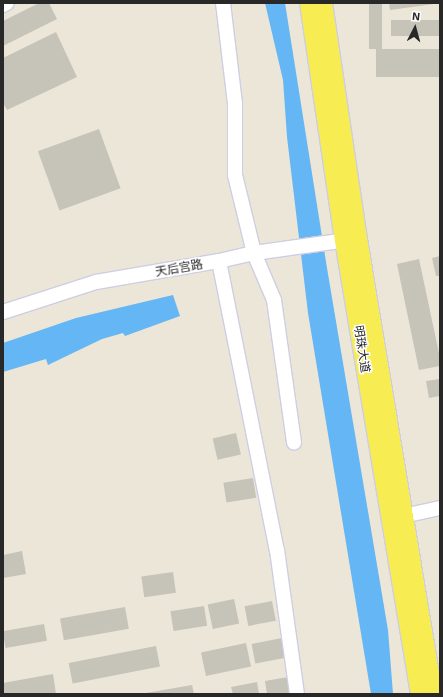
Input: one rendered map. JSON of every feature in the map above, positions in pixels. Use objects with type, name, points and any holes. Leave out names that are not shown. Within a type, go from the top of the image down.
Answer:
[{"type":"main road","name":"明珠大道","points":[[309,3],[345,240],[396,517],[433,694]]},
{"type":"main road","name":"明珠大道","points":[[323,3],[345,240]]},
{"type":"main road","name":"明珠大道","points":[[396,517],[420,694]]},
{"type":"street","points":[[3,5],[7,3]]},
{"type":"street","points":[[223,3],[235,103],[235,175],[254,253],[274,300],[294,443]]},
{"type":"street","name":"天后宫路","points":[[3,312],[96,282],[219,261],[254,253],[291,249],[345,240]]},
{"type":"street","points":[[219,261],[277,550],[297,694]]},
{"type":"street","points":[[396,517],[440,508]]},
{"type":"water","points":[[265,3],[285,3],[327,268],[388,630],[393,694],[371,694],[308,313],[287,137],[283,80]]},
{"type":"water","points":[[173,295],[180,316],[125,336],[123,333],[102,339],[48,365],[46,359],[3,372],[3,343],[76,318]]},
{"type":"building","points":[[39,3],[49,3],[57,19],[3,46],[3,21]]},
{"type":"building","points":[[369,3],[382,3],[382,49],[369,49]]},
{"type":"building","points":[[389,3],[434,3],[434,4],[390,10]]},
{"type":"building","points":[[391,20],[440,20],[440,36],[391,36]]},
{"type":"building","points":[[56,32],[77,77],[7,110],[3,103],[3,58]]},
{"type":"building","points":[[376,49],[440,49],[440,77],[376,77]]},
{"type":"building","points":[[99,129],[121,188],[59,210],[38,151]]},
{"type":"building","points":[[440,256],[440,276],[436,276],[432,258]]},
{"type":"building","points":[[419,259],[440,358],[440,366],[419,370],[397,264]]},
{"type":"building","points":[[440,379],[440,396],[429,398],[426,381]]},
{"type":"building","points":[[236,433],[241,454],[218,460],[213,438]]},
{"type":"building","points":[[253,478],[256,498],[226,502],[223,483]]},
{"type":"building","points":[[22,551],[26,574],[3,578],[3,555]]},
{"type":"building","points":[[173,572],[176,593],[144,597],[141,576]]},
{"type":"building","points":[[234,599],[239,623],[213,629],[208,605]]},
{"type":"building","points":[[272,601],[276,621],[248,626],[245,606]]},
{"type":"building","points":[[204,606],[207,626],[174,631],[170,611]]},
{"type":"building","points":[[125,607],[129,629],[64,640],[60,618]]},
{"type":"building","points":[[44,624],[47,641],[6,648],[3,631]]},
{"type":"building","points":[[282,638],[286,658],[255,664],[252,644]]},
{"type":"building","points":[[246,643],[251,666],[206,676],[201,653]]},
{"type":"building","points":[[156,646],[160,667],[73,684],[69,663]]},
{"type":"building","points":[[53,674],[56,694],[3,694],[3,683]]},
{"type":"building","points":[[288,677],[291,694],[267,694],[265,681]]},
{"type":"building","points":[[257,682],[259,694],[233,694],[231,687]]},
{"type":"building","points":[[192,685],[194,694],[146,694],[146,693]]}]
